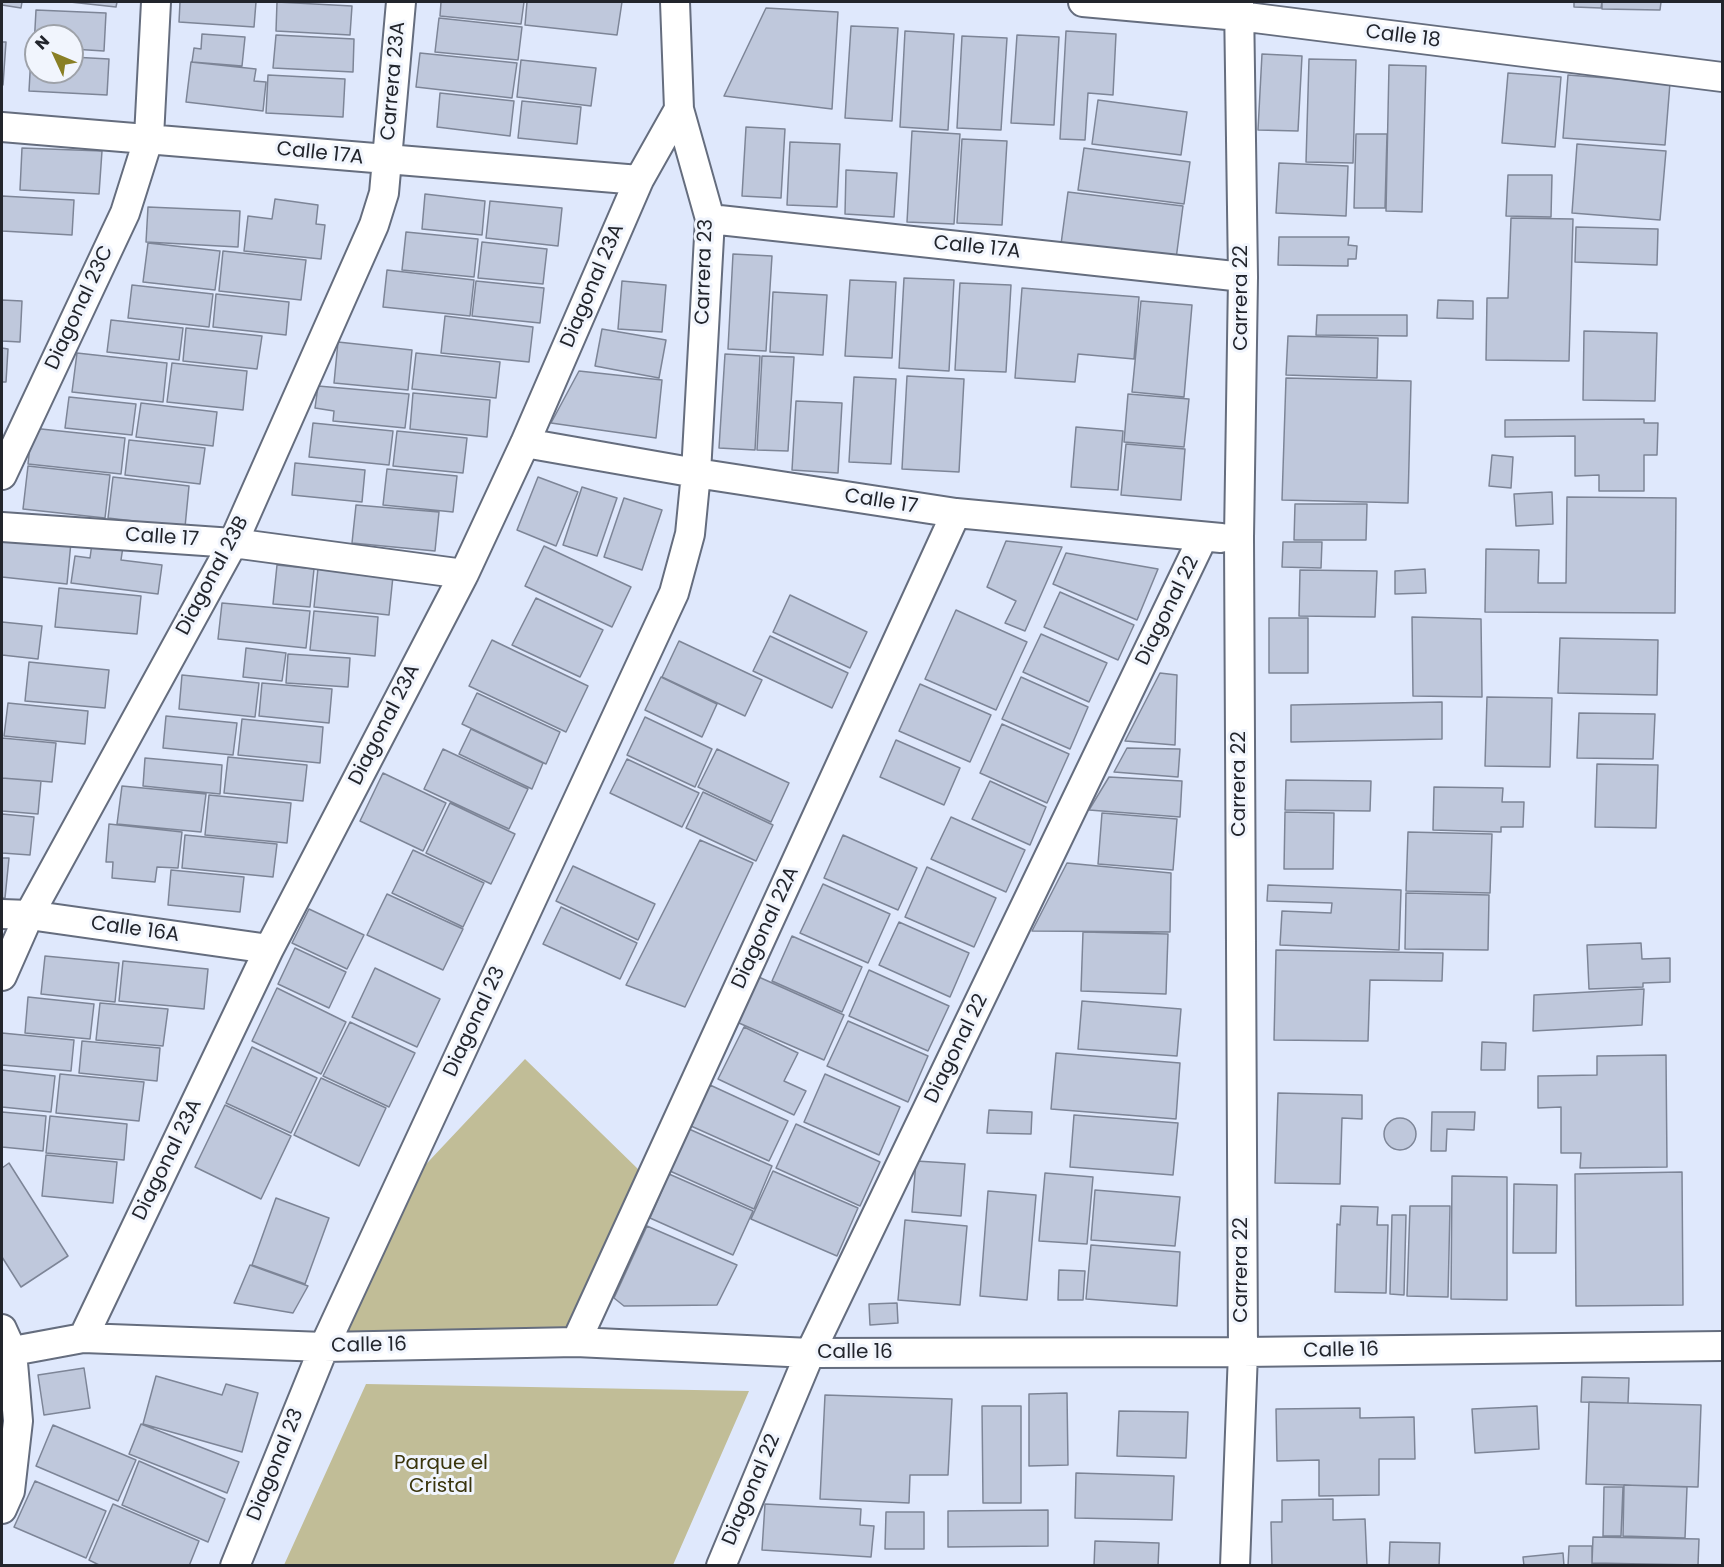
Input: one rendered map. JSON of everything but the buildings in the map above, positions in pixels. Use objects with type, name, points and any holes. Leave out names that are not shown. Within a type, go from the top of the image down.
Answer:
[{"type":"street","name":"Diagonal 23C","points":[[2,475],[124,213],[149,137],[156,2]]},
{"type":"street","name":"Carrera 23A","points":[[388,160],[401,2]]},
{"type":"street","name":"Carrera 23","points":[[675,2],[679,109],[710,219],[696,474]]},
{"type":"street","name":"Calle 18","points":[[1083,2],[1239,9],[1722,77]]},
{"type":"street","name":"Carrera 22","points":[[1235,1566],[1243,1352],[1239,538],[1243,277],[1239,9]]},
{"type":"street","name":"Diagonal 23A","points":[[83,1338],[269,949],[464,574],[525,443],[639,180],[679,109]]},
{"type":"street","name":"Calle 17A","points":[[2,127],[149,137],[388,160],[639,180]]},
{"type":"street","name":"Diagonal 23B","points":[[2,976],[15,914],[233,543],[374,225],[384,193],[388,160]]},
{"type":"street","name":"Calle 17A","points":[[710,219],[1243,277]]},
{"type":"street","name":"Calle 17","points":[[525,443],[696,474],[956,513],[1203,537],[1239,538]]},
{"type":"street","name":"Diagonal 23","points":[[235,1566],[324,1347],[675,593],[690,534],[696,474]]},
{"type":"street","name":"Diagonal 22A","points":[[576,1342],[956,513]]},
{"type":"street","name":"Calle 17","points":[[2,527],[233,543],[464,574]]},
{"type":"street","name":"Diagonal 22","points":[[720,1566],[810,1353],[1203,537]]},
{"type":"street","name":"Calle 16A","points":[[15,914],[269,949]]},
{"type":"street","name":"Calle 16","points":[[5,1344],[83,1338],[324,1347],[576,1342],[810,1353],[1243,1352],[1722,1346]]},
{"type":"street","points":[[2,1509],[10,1491],[18,1421],[5,1344]]},
{"type":"green space","points":[[525,1059],[639,1170],[568,1331],[341,1334],[413,1178]]},
{"type":"green space","name":"Parque el Cristal","points":[[366,1384],[749,1391],[673,1565],[284,1565]]}]
